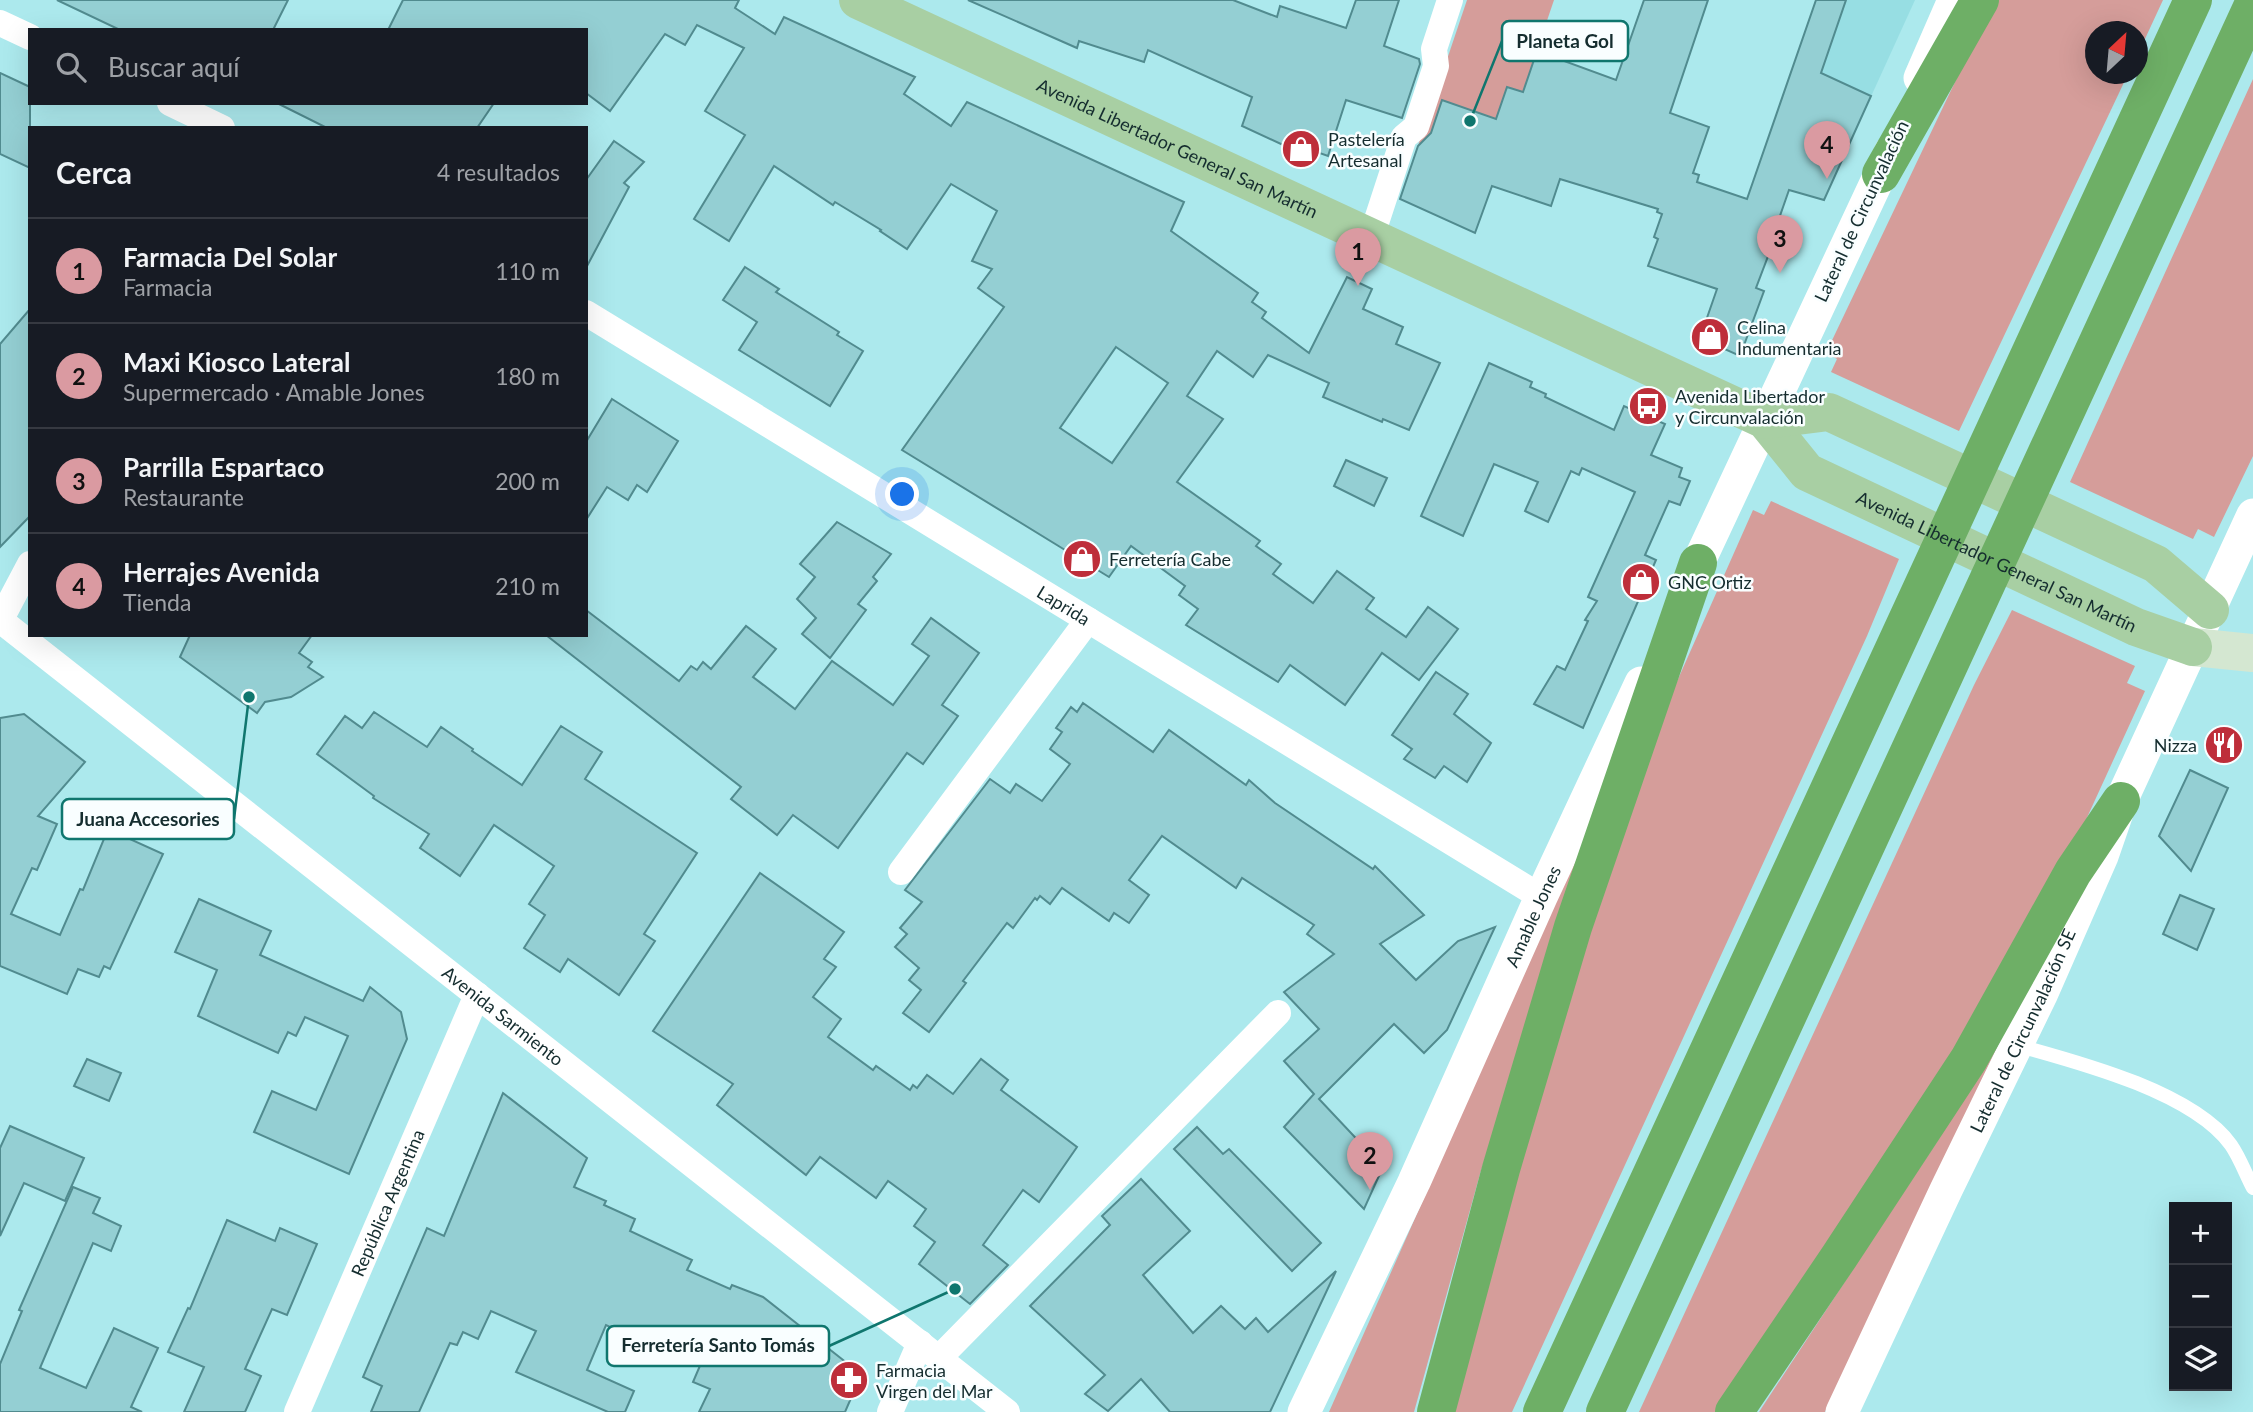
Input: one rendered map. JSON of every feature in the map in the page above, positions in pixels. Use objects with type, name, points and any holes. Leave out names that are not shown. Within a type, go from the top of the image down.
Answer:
[{"type":"highway","points":[[1881,174],[1980,0]]},
{"type":"highway","points":[[1542,1412],[2193,0]]},
{"type":"highway","points":[[1605,1412],[2253,5]]},
{"type":"highway","points":[[1436,1412],[1501,1169],[1573,927],[1698,563]]},
{"type":"highway","points":[[1734,1412],[1969,1059],[2073,872],[2121,801]]},
{"type":"main road","name":"Avenida Libertador General San Martín","points":[[858,0],[1765,420],[1807,472],[2136,627],[2193,647],[2253,653]]},
{"type":"main road","points":[[1765,420],[1829,412],[2156,564],[2253,646]]},
{"type":"street","points":[[1371,238],[1404,137],[1416,127],[1436,66],[1434,49],[1450,0]]},
{"type":"street","name":"Lateral de Circunvalación","points":[[1765,420],[1881,174],[1954,0]]},
{"type":"street","points":[[0,23],[28,36]]},
{"type":"street","points":[[174,105],[218,126]]},
{"type":"street","name":"Laprida","points":[[588,314],[1541,897]]},
{"type":"street","name":"Amable Jones","points":[[1304,1412],[1414,1182],[1541,897],[1765,420]]},
{"type":"street","name":"Lateral de Circunvalación SE","points":[[1842,1412],[2041,995],[2102,856],[2121,801],[2253,515]]},
{"type":"street","points":[[0,621],[28,568]]},
{"type":"street","points":[[901,872],[1088,620]]},
{"type":"street","name":"Avenida Sarmiento","points":[[0,621],[1007,1412]]},
{"type":"street","name":"República Argentina","points":[[297,1412],[477,995]]},
{"type":"street","points":[[890,1412],[929,1351],[1278,1013]]},
{"type":"lane","points":[[2016,1045],[2112,1073],[2202,1117],[2231,1145],[2253,1188]]},
{"type":"shaded area","points":[[1467,0],[1554,0],[1475,233],[1400,199]]},
{"type":"shaded area","points":[[1816,0],[1915,0],[1848,147],[1773,126]]},
{"type":"shaded area","points":[[1994,0],[2163,0],[2148,32],[2148,21],[2085,21],[2085,84],[2123,84],[1959,431],[1831,372],[1837,359],[1826,353]]},
{"type":"shaded area","points":[[2253,79],[2253,456],[2214,537],[2198,529],[2193,539],[2070,482]]},
{"type":"shaded area","points":[[1771,501],[1899,559],[1867,636],[1512,1412],[1450,1412],[1551,1039],[1667,704],[1753,510],[1764,515]]},
{"type":"shaded area","points":[[2012,610],[2135,666],[2127,683],[2145,691],[2068,859],[1967,1045],[1722,1412],[1639,1412],[1974,685]]},
{"type":"shaded area","points":[[1590,824],[1480,1174],[1414,1412],[1329,1412]]},
{"type":"shaded area","points":[[2021,997],[1825,1412],[1759,1412],[1940,1137]]},
{"type":"building","points":[[57,0],[288,0],[274,28],[116,28]]},
{"type":"building","points":[[403,0],[739,0],[735,8],[775,34],[784,17],[915,77],[904,94],[951,126],[967,102],[1184,202],[1171,231],[1258,293],[1252,302],[1266,312],[1262,318],[1309,353],[1347,277],[1372,289],[1363,309],[1403,327],[1396,344],[1440,363],[1409,430],[1383,419],[1382,422],[1323,397],[1329,383],[1268,355],[1253,377],[1217,351],[1187,396],[1223,419],[1177,482],[1260,541],[1256,546],[1281,564],[1273,574],[1313,603],[1337,571],[1374,598],[1366,609],[1406,637],[1428,607],[1458,629],[1419,680],[1382,653],[1345,705],[1290,665],[1278,682],[1186,625],[1198,609],[1179,595],[1185,586],[1131,546],[1109,577],[902,450],[1004,307],[978,288],[992,269],[972,261],[997,211],[951,184],[907,249],[881,230],[835,202],[833,205],[774,166],[729,241],[694,219],[745,135],[705,111],[744,48],[697,25],[685,45],[665,34],[610,111],[588,94],[588,28],[389,28]],"holes":[[[1116,347],[1168,383],[1112,463],[1060,428]]]},
{"type":"building","points":[[968,0],[1233,0],[1277,17],[1280,6],[1346,28],[1356,0],[1399,0],[1384,46],[1419,59],[1420,64],[1402,118],[1346,100],[1328,156],[1317,152],[1309,157],[1242,126],[1252,97],[1148,50],[1144,62],[1079,41],[1077,48]]},
{"type":"building","points":[[1644,0],[1708,0],[1670,113],[1709,127],[1693,173],[1699,175],[1697,182],[1747,199],[1816,0],[1846,0],[1821,73],[1871,96],[1824,200],[1789,190],[1756,288],[1764,291],[1740,356],[1700,338],[1717,289],[1648,266],[1658,239],[1654,237],[1662,214],[1657,212],[1658,209],[1560,179],[1551,206],[1492,186],[1475,233],[1400,199],[1418,146],[1431,133],[1442,100],[1496,119],[1507,87],[1523,92],[1537,51],[1616,80]]},
{"type":"building","points":[[0,73],[28,86],[28,167],[0,154]]},
{"type":"building","points":[[281,105],[493,105],[478,126],[323,126]]},
{"type":"building","points":[[614,141],[644,162],[624,183],[629,187],[588,264],[588,177]]},
{"type":"building","points":[[745,267],[779,289],[776,292],[839,332],[837,335],[863,351],[830,406],[739,350],[757,322],[723,300]]},
{"type":"building","points":[[28,311],[28,518],[0,547],[0,344]]},
{"type":"building","points":[[1489,363],[1532,382],[1530,387],[1546,394],[1545,397],[1614,430],[1624,406],[1665,424],[1651,455],[1682,468],[1679,477],[1690,481],[1680,505],[1669,501],[1645,555],[1656,560],[1583,728],[1534,704],[1557,666],[1565,670],[1588,621],[1585,620],[1597,601],[1588,597],[1635,492],[1582,468],[1579,475],[1571,471],[1548,522],[1525,511],[1538,482],[1494,464],[1463,536],[1421,516]]},
{"type":"building","points":[[612,399],[678,441],[647,492],[637,485],[628,500],[607,487],[588,517],[588,439]]},
{"type":"building","points":[[1346,460],[1387,478],[1374,506],[1334,486]]},
{"type":"building","points":[[837,522],[891,554],[873,577],[877,581],[858,604],[866,610],[830,658],[802,634],[816,618],[797,599],[815,577],[800,564]]},
{"type":"building","points":[[588,612],[679,681],[691,666],[697,670],[703,662],[711,669],[746,626],[776,649],[753,677],[795,709],[832,661],[893,705],[929,656],[912,644],[931,618],[979,653],[942,705],[958,716],[923,764],[907,753],[838,848],[793,815],[777,835],[731,799],[741,787],[549,637],[588,637]]},
{"type":"building","points":[[189,637],[311,637],[299,653],[312,662],[308,667],[323,677],[291,697],[265,702],[257,713],[180,657]]},
{"type":"building","points":[[1436,672],[1468,694],[1454,714],[1491,743],[1467,782],[1444,766],[1435,778],[1404,759],[1412,749],[1392,735]]},
{"type":"building","points":[[1083,703],[1153,752],[1169,730],[1246,785],[1249,780],[1275,803],[1373,869],[1375,866],[1424,915],[1380,944],[1416,980],[1458,941],[1495,927],[1447,1030],[1424,1053],[1394,1024],[1319,1099],[1383,1167],[1364,1209],[1284,1127],[1314,1094],[1284,1061],[1319,1029],[1284,992],[1334,954],[1307,934],[1314,925],[1242,878],[1236,888],[1162,836],[1129,880],[1149,895],[1129,923],[1114,913],[1109,921],[1062,888],[1050,904],[1040,896],[1037,900],[1035,898],[1013,928],[1007,923],[929,1032],[903,1013],[921,990],[909,980],[919,968],[895,947],[907,934],[900,928],[922,902],[905,890],[990,779],[1010,793],[1016,784],[1042,801],[1070,764],[1050,749],[1062,732],[1056,728],[1071,707],[1077,712]]},
{"type":"building","points":[[374,712],[427,747],[441,727],[522,785],[561,726],[602,752],[585,779],[697,853],[644,934],[655,941],[619,995],[568,959],[560,972],[524,948],[545,915],[529,904],[554,866],[494,825],[460,876],[420,848],[429,834],[373,798],[374,796],[317,754],[345,716],[362,728]]},
{"type":"building","points":[[24,714],[85,762],[38,816],[57,824],[37,870],[32,868],[11,914],[60,935],[80,889],[83,890],[108,829],[163,854],[110,969],[104,966],[99,977],[78,969],[67,994],[0,966],[0,718]]},
{"type":"building","points":[[2190,770],[2228,788],[2191,871],[2159,836]]},
{"type":"building","points":[[760,873],[844,932],[824,959],[836,967],[813,997],[841,1019],[828,1037],[873,1070],[876,1066],[910,1090],[913,1085],[917,1088],[927,1075],[953,1094],[981,1059],[1008,1080],[1001,1090],[1077,1147],[1039,1202],[1023,1190],[983,1245],[1008,1265],[970,1304],[919,1264],[935,1242],[914,1226],[926,1209],[888,1181],[876,1198],[820,1157],[806,1175],[717,1105],[733,1084],[653,1031]]},
{"type":"building","points":[[2180,895],[2214,909],[2197,950],[2163,934]]},
{"type":"building","points":[[199,899],[271,931],[260,955],[363,1001],[370,987],[401,1012],[407,1039],[349,1174],[254,1132],[272,1091],[316,1110],[348,1036],[305,1017],[296,1036],[288,1032],[278,1053],[198,1016],[217,970],[175,952]]},
{"type":"building","points":[[87,1059],[121,1073],[109,1101],[74,1086]]},
{"type":"building","points":[[503,1093],[587,1158],[574,1187],[606,1201],[604,1205],[635,1219],[630,1231],[692,1260],[687,1270],[730,1289],[732,1285],[763,1297],[852,1367],[855,1389],[845,1412],[699,1412],[710,1389],[693,1382],[708,1347],[662,1327],[655,1344],[647,1340],[646,1343],[606,1325],[587,1370],[634,1391],[625,1412],[608,1412],[516,1372],[536,1331],[491,1311],[478,1339],[463,1332],[457,1345],[450,1343],[419,1412],[371,1412],[382,1386],[363,1377],[427,1228],[444,1236]]},
{"type":"building","points":[[10,1126],[84,1158],[65,1201],[24,1183],[0,1236],[0,1148]]},
{"type":"building","points":[[1197,1127],[1223,1154],[1229,1149],[1321,1243],[1292,1271],[1174,1149]]},
{"type":"building","points":[[1141,1179],[1190,1231],[1143,1275],[1193,1333],[1221,1306],[1245,1329],[1256,1318],[1268,1332],[1336,1271],[1270,1412],[1170,1412],[1141,1379],[1108,1411],[1085,1394],[1105,1375],[1030,1306],[1110,1225],[1102,1216]]},
{"type":"building","points":[[73,1187],[100,1198],[93,1213],[121,1226],[111,1251],[93,1243],[40,1368],[86,1388],[114,1328],[158,1348],[131,1407],[142,1412],[0,1412],[0,1364],[22,1311],[19,1310]]},
{"type":"building","points":[[227,1220],[275,1241],[280,1228],[317,1244],[287,1315],[272,1309],[245,1369],[261,1376],[245,1412],[184,1412],[204,1367],[168,1352],[188,1308],[190,1309]]},
{"type":"place","name":"Planeta Gol","points":[[1470,121]]},
{"type":"place","name":"Pastelería Artesanal","points":[[1301,149]]},
{"type":"place","name":"Herrajes Avenida","points":[[1827,179]]},
{"type":"place","name":"Parrilla Espartaco","points":[[1780,273]]},
{"type":"place","name":"Farmacia Del Solar","points":[[1358,286]]},
{"type":"place","name":"Celina Indumentaria","points":[[1710,337]]},
{"type":"place","name":"Avenida Libertador y Circunvalación","points":[[1648,406]]},
{"type":"place","name":"Ferretería Cabe","points":[[1082,559]]},
{"type":"place","name":"GNC Ortiz","points":[[1641,582]]},
{"type":"place","name":"Juana Accesories","points":[[249,697]]},
{"type":"place","name":"Nizza","points":[[2224,745]]},
{"type":"place","name":"Maxi Kiosco Lateral","points":[[1370,1190]]},
{"type":"place","name":"Ferretería Santo Tomás","points":[[955,1289]]},
{"type":"place","name":"Farmacia Virgen del Mar","points":[[849,1380]]}]
